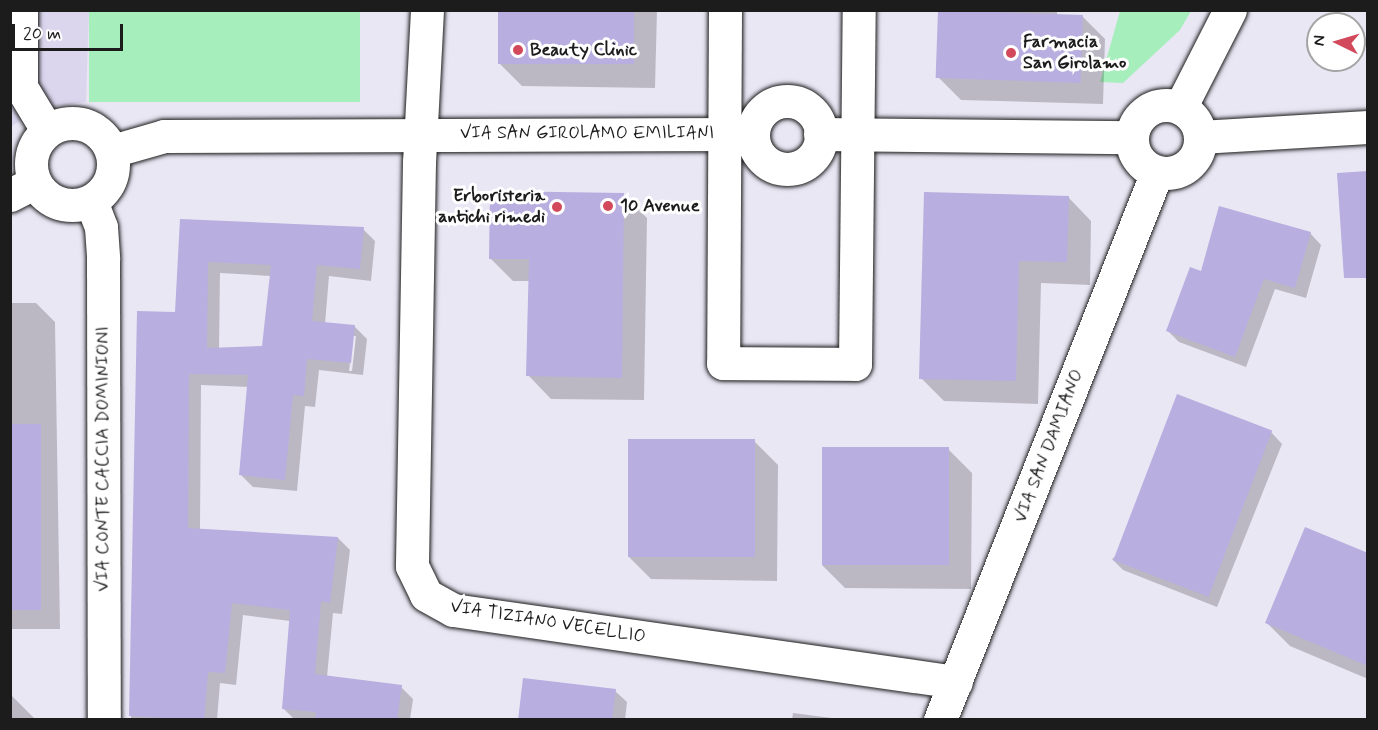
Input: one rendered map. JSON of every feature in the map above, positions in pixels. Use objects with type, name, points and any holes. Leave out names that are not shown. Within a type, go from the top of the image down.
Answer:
[{"type":"street","points":[[21,10],[21,87],[47,130]]},
{"type":"street","points":[[422,133],[427,10]]},
{"type":"street","points":[[725,10],[738,134],[723,363],[855,364],[858,10]]},
{"type":"street","points":[[1180,108],[1230,10]]},
{"type":"street","points":[[787,101],[797,102],[814,114],[820,134],[814,155],[807,162],[786,169],[766,162],[738,134],[776,102],[787,101]]},
{"type":"street","points":[[1156,106],[1180,108],[1193,118],[1200,137],[1195,157],[1187,165],[1179,170],[1157,172],[1141,161],[1132,137],[1143,113],[1156,106]]},
{"type":"street","points":[[65,123],[84,124],[102,134],[112,151],[111,180],[91,201],[72,205],[54,201],[22,188],[32,154],[47,130],[65,123]]},
{"type":"street","points":[[1200,137],[1368,127]]},
{"type":"street","name":"VIA SAN GIROLAMO EMILIANI","points":[[112,151],[164,136],[422,133],[738,134]]},
{"type":"street","name":"VIA TIZIANO VECELLIO","points":[[422,133],[412,566],[426,595],[453,610],[956,682]]},
{"type":"street","points":[[820,134],[1132,137]]},
{"type":"street","name":"VIA SAN DAMIANO","points":[[940,720],[1157,172]]},
{"type":"street","name":"VIA CONTE CACCIA DOMINIONI","points":[[91,201],[101,227],[103,259],[104,720]]},
{"type":"shaded area","points":[[11,11],[89,11],[86,102],[36,109],[11,127]]},
{"type":"green space","points":[[89,11],[360,11],[360,102],[89,102]]},
{"type":"green space","points":[[1120,11],[1191,11],[1180,30],[1123,83],[1100,82]]},
{"type":"building","points":[[498,10],[634,10],[634,64],[498,64]]},
{"type":"building","points":[[938,10],[1083,15],[1081,83],[936,78]]},
{"type":"building","points":[[1368,171],[1368,278],[1344,278],[1337,173]]},
{"type":"building","points":[[490,191],[624,193],[622,378],[526,376],[529,259],[489,259]]},
{"type":"building","points":[[924,192],[1069,196],[1067,262],[1019,261],[1016,381],[919,379]]},
{"type":"building","points":[[1219,206],[1311,232],[1295,288],[1264,279],[1235,357],[1166,331],[1190,267],[1201,271]]},
{"type":"building","points":[[180,219],[364,227],[360,269],[317,265],[312,321],[355,325],[351,363],[307,359],[304,396],[293,395],[285,480],[239,475],[248,375],[189,374],[188,528],[338,537],[330,603],[321,601],[315,674],[402,685],[397,720],[315,720],[316,712],[282,709],[290,610],[232,603],[225,673],[208,672],[204,720],[129,716],[137,311],[175,312]],"holes":[[[208,262],[271,265],[262,346],[207,348]]]},
{"type":"building","points":[[1177,394],[1272,431],[1208,597],[1113,560]]},
{"type":"building","points":[[10,424],[41,424],[41,610],[10,610]]},
{"type":"building","points":[[628,439],[755,439],[755,557],[628,557]]},
{"type":"building","points":[[822,447],[949,447],[949,565],[822,565]]},
{"type":"building","points":[[1305,527],[1368,553],[1368,666],[1265,623]]},
{"type":"building","points":[[523,678],[616,689],[612,720],[518,720]]},
{"type":"place","name":"Beauty Clinic","points":[[518,50]]},
{"type":"place","name":"Farmacia San Girolamo","points":[[1011,53]]},
{"type":"place","name":"10 Avenue","points":[[608,206]]},
{"type":"place","name":"Erboristeria antichi rimedi","points":[[557,207]]}]
